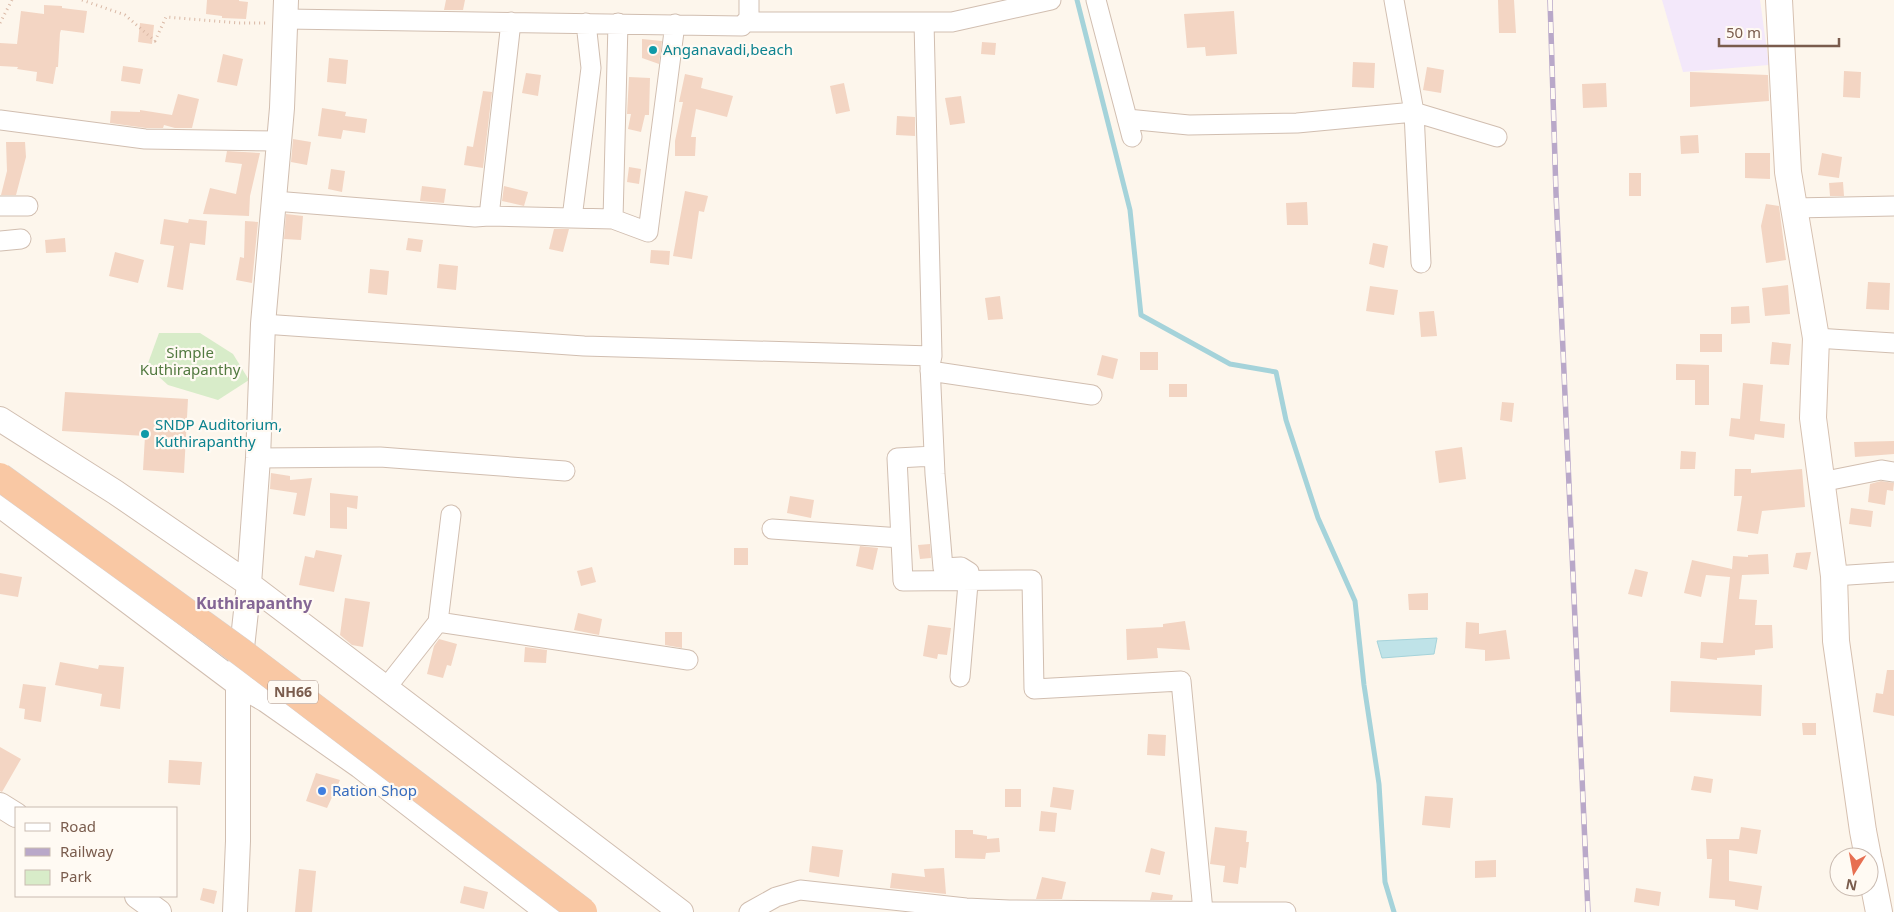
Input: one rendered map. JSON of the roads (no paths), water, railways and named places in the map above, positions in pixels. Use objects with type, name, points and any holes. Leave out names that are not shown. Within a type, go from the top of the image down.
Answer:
[{"type":"highway","name":"NH66","points":[[0,477],[240,652],[583,912]]},
{"type":"main road","points":[[1779,0],[1788,172],[1816,338],[1813,418],[1834,576],[1836,642],[1867,847]]},
{"type":"main road","points":[[1876,897],[1879,912]]},
{"type":"street","points":[[235,912],[238,841],[238,684],[249,584],[258,458],[264,324],[279,141],[286,9],[511,22],[742,26],[749,18],[749,0]]},
{"type":"street","points":[[747,22],[952,22],[1051,0]]},
{"type":"street","points":[[1096,0],[1130,128],[1287,123],[1414,112],[1498,137]]},
{"type":"street","points":[[1394,0],[1414,112],[1421,264]]},
{"type":"street","points":[[490,216],[511,22]]},
{"type":"street","points":[[924,22],[934,456],[943,568],[961,567],[966,568],[969,572],[960,677]]},
{"type":"street","points":[[572,218],[591,68],[586,23]]},
{"type":"street","points":[[613,219],[618,24]]},
{"type":"street","points":[[274,200],[475,217],[613,219],[648,232],[675,24]]},
{"type":"street","points":[[0,120],[145,139],[279,141]]},
{"type":"street","points":[[0,206],[28,206]]},
{"type":"street","points":[[1794,208],[1894,206]]},
{"type":"street","points":[[0,241],[22,240]]},
{"type":"street","points":[[264,324],[584,346],[931,364],[1092,395]]},
{"type":"street","points":[[1816,338],[1894,343]]},
{"type":"street","points":[[0,418],[114,492],[249,584],[681,912]]},
{"type":"street","points":[[934,456],[897,458],[904,581],[1032,580],[1034,689],[1181,681],[1203,911]]},
{"type":"street","points":[[258,458],[380,457],[564,471]]},
{"type":"street","points":[[1821,482],[1881,470],[1894,472]]},
{"type":"street","points":[[0,505],[238,684],[266,700],[360,766],[548,912]]},
{"type":"street","points":[[386,688],[438,622],[451,515]]},
{"type":"street","points":[[772,529],[901,538]]},
{"type":"street","points":[[1834,576],[1894,572]]},
{"type":"street","points":[[438,622],[688,660]]},
{"type":"street","points":[[0,805],[15,813]]},
{"type":"street","points":[[749,912],[776,897],[800,890],[966,908],[1009,910],[1286,912]]},
{"type":"street","points":[[138,897],[159,912]]},
{"type":"water","points":[[1437,638],[1434,654],[1382,658],[1377,641]]},
{"type":"waterway","points":[[1077,0],[1130,210],[1141,315],[1230,364],[1276,372],[1286,420],[1318,518],[1355,601],[1364,685],[1379,784],[1385,882],[1394,912]]},
{"type":"railway","points":[[1550,0],[1556,193],[1588,912]]},
{"type":"place","name":"Anganavadi,beach","points":[[653,50]]},
{"type":"place","name":"SNDP Auditorium, Kuthirapanthy","points":[[145,434]]},
{"type":"place","name":"Ration Shop","points":[[322,791]]},
{"type":"district","name":"Kuthirapanthy","points":[[254,603]]},
{"type":"park label","name":"Simple Kuthirapanthy","points":[[190,362]]}]
